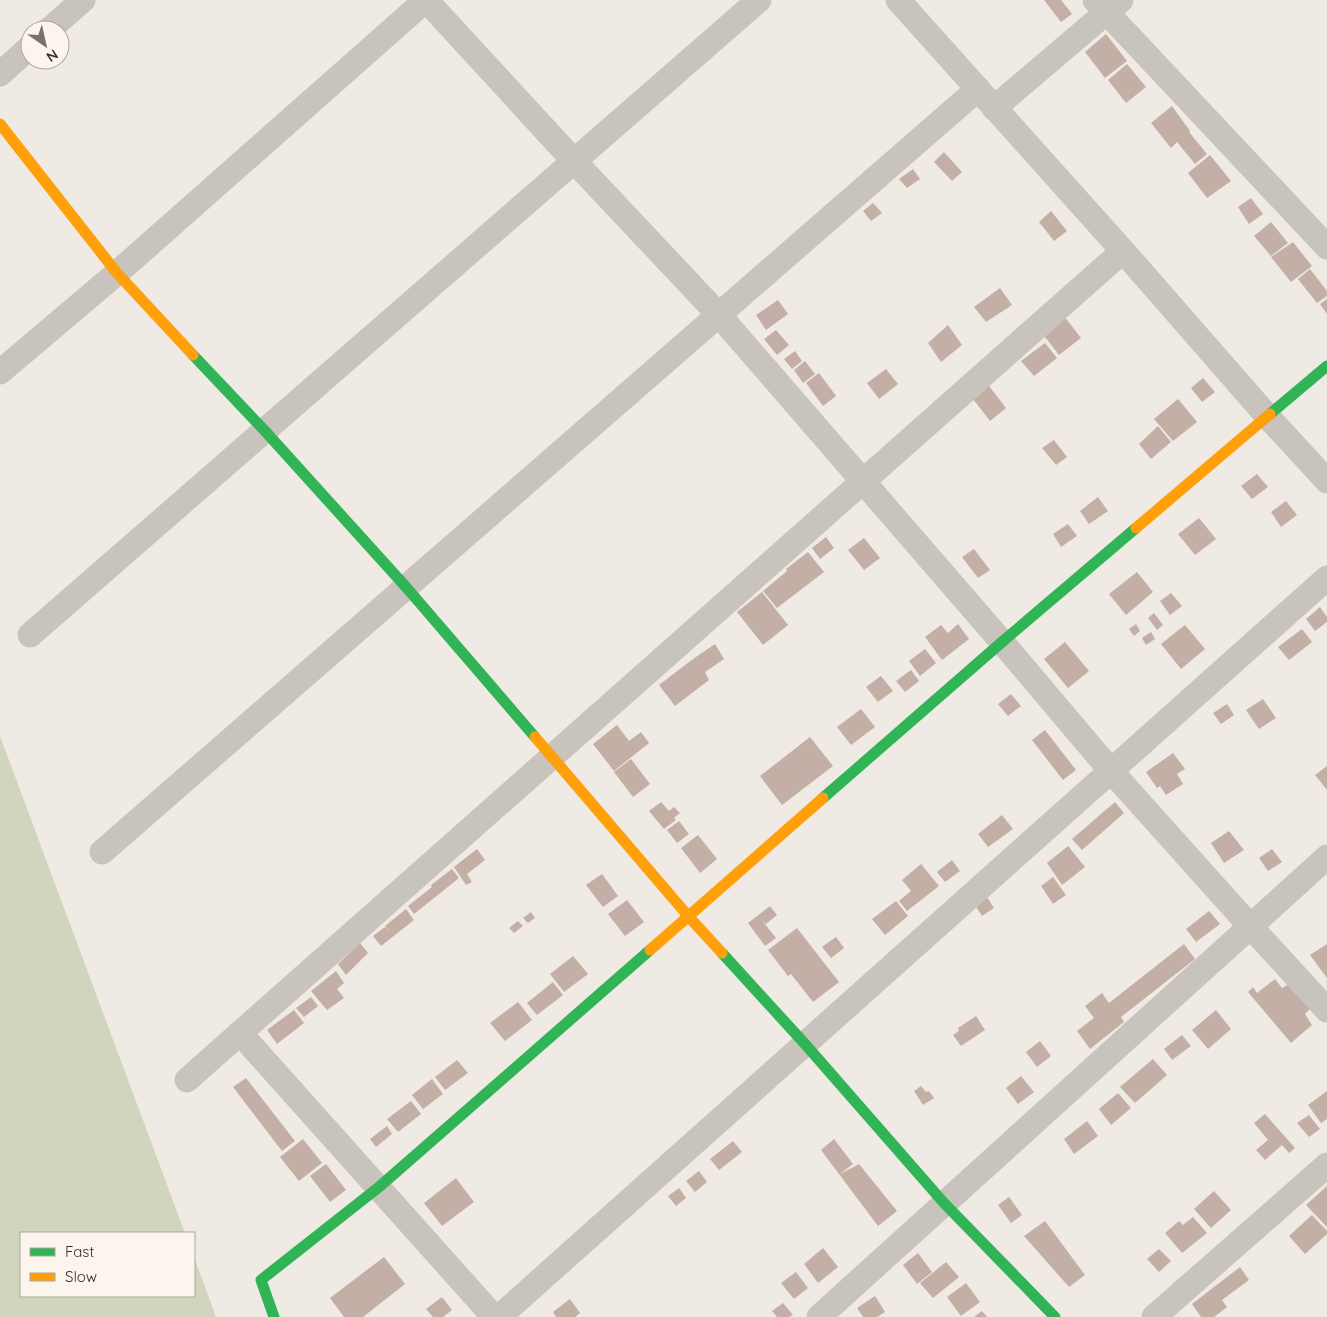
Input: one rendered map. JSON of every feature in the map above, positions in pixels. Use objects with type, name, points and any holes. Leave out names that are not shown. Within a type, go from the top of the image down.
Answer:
[{"type":"street","points":[[60,20],[83,0]]},
{"type":"street","points":[[0,372],[117,273],[426,0],[719,315],[1002,642],[1110,771],[1327,1010]]},
{"type":"street","points":[[30,635],[759,0]]},
{"type":"street","points":[[898,0],[1327,481]]},
{"type":"street","points":[[102,852],[719,315],[986,99],[1108,4],[1327,248]]},
{"type":"street","points":[[0,74],[20,56]]},
{"type":"street","points":[[0,124],[117,273],[265,431],[406,587],[689,916],[805,1044],[944,1203],[1055,1317]]},
{"type":"street","points":[[187,1080],[1123,251]]},
{"type":"street","points":[[274,1317],[261,1280],[379,1187],[1002,642],[1327,366]]},
{"type":"street","points":[[499,1317],[1327,578]]},
{"type":"street","points":[[819,1317],[1327,857]]},
{"type":"street","points":[[240,1033],[494,1317]]},
{"type":"street","points":[[1154,1317],[1327,1165]]},
{"type":"green space","points":[[0,736],[185,1232],[20,1232],[20,1297],[195,1297],[195,1260],[216,1317],[0,1317]]},
{"type":"building","points":[[1044,0],[1061,0],[1072,14],[1061,22]]},
{"type":"building","points":[[1106,34],[1127,61],[1105,78],[1085,52]]},
{"type":"building","points":[[1127,64],[1146,87],[1126,103],[1108,80]]},
{"type":"building","points":[[1172,106],[1189,132],[1207,154],[1195,164],[1177,142],[1171,148],[1151,123]]},
{"type":"building","points":[[944,152],[962,172],[952,181],[934,162]]},
{"type":"building","points":[[1210,155],[1231,181],[1207,198],[1188,173]]},
{"type":"building","points":[[913,169],[920,179],[907,188],[899,179]]},
{"type":"building","points":[[1251,198],[1263,214],[1249,224],[1238,207]]},
{"type":"building","points":[[873,203],[882,213],[871,221],[863,211]]},
{"type":"building","points":[[1051,211],[1067,231],[1054,241],[1039,222]]},
{"type":"building","points":[[1271,222],[1288,243],[1271,256],[1254,236]]},
{"type":"building","points":[[1293,242],[1312,266],[1291,282],[1271,257]]},
{"type":"building","points":[[1310,269],[1327,291],[1327,296],[1317,303],[1298,279]]},
{"type":"building","points":[[1000,288],[1012,305],[986,322],[974,307]]},
{"type":"building","points":[[1327,299],[1327,314],[1320,304]]},
{"type":"building","points":[[778,300],[788,314],[766,330],[756,315]]},
{"type":"building","points":[[1064,316],[1081,338],[1059,355],[1042,333]]},
{"type":"building","points":[[948,325],[962,345],[941,362],[928,343]]},
{"type":"building","points":[[776,330],[789,345],[777,355],[764,339]]},
{"type":"building","points":[[1045,343],[1057,358],[1034,376],[1021,361]]},
{"type":"building","points":[[795,351],[802,361],[792,369],[784,359]]},
{"type":"building","points":[[805,361],[815,374],[803,383],[794,370]]},
{"type":"building","points":[[886,369],[898,384],[879,399],[867,383]]},
{"type":"building","points":[[819,373],[836,396],[823,406],[806,383]]},
{"type":"building","points":[[1203,378],[1215,392],[1202,402],[1191,388]]},
{"type":"building","points":[[989,386],[1006,408],[990,421],[973,399]]},
{"type":"building","points":[[1178,399],[1197,422],[1173,441],[1154,419]]},
{"type":"building","points":[[1158,426],[1171,442],[1151,459],[1139,444]]},
{"type":"building","points":[[1054,440],[1067,457],[1056,465],[1042,448]]},
{"type":"building","points":[[1257,474],[1268,487],[1252,499],[1241,486]]},
{"type":"building","points":[[1098,497],[1108,511],[1089,524],[1080,511]]},
{"type":"building","points":[[1286,501],[1297,515],[1281,527],[1271,512]]},
{"type":"building","points":[[1199,518],[1216,539],[1195,555],[1178,534]]},
{"type":"building","points":[[1068,524],[1077,536],[1061,547],[1053,534]]},
{"type":"building","points":[[826,537],[834,548],[820,559],[812,548]]},
{"type":"building","points":[[864,538],[880,558],[864,570],[848,550]]},
{"type":"building","points":[[974,549],[990,570],[978,578],[962,557]]},
{"type":"building","points":[[808,552],[824,572],[777,608],[763,591],[787,571],[786,569]]},
{"type":"building","points":[[1137,572],[1153,592],[1126,615],[1109,594]]},
{"type":"building","points":[[762,592],[788,625],[763,645],[737,612]]},
{"type":"building","points":[[1171,593],[1182,606],[1170,615],[1160,601]]},
{"type":"building","points":[[1320,607],[1327,617],[1327,622],[1315,631],[1306,619]]},
{"type":"building","points":[[1154,613],[1163,625],[1157,630],[1148,618]]},
{"type":"building","points":[[958,624],[969,639],[942,660],[925,637],[941,625],[948,633]]},
{"type":"building","points":[[1136,624],[1140,631],[1134,636],[1129,629]]},
{"type":"building","points":[[1185,625],[1205,649],[1181,669],[1161,644]]},
{"type":"building","points":[[1302,629],[1312,642],[1289,660],[1278,647]]},
{"type":"building","points":[[1151,632],[1155,639],[1146,645],[1142,638]]},
{"type":"building","points":[[1065,642],[1089,671],[1068,688],[1044,659]]},
{"type":"building","points":[[715,644],[724,659],[705,672],[709,680],[675,706],[659,685]]},
{"type":"building","points":[[925,649],[936,663],[920,676],[909,661]]},
{"type":"building","points":[[911,670],[919,681],[905,692],[896,681]]},
{"type":"building","points":[[881,676],[893,691],[878,702],[866,687]]},
{"type":"building","points":[[1011,694],[1021,706],[1008,716],[998,704]]},
{"type":"building","points":[[1263,699],[1276,718],[1259,729],[1246,710]]},
{"type":"building","points":[[1227,704],[1234,715],[1221,724],[1213,713]]},
{"type":"building","points":[[861,709],[875,727],[851,745],[837,727]]},
{"type":"building","points":[[617,725],[629,741],[641,732],[649,743],[614,771],[593,744]]},
{"type":"building","points":[[1045,730],[1076,770],[1063,780],[1032,740]]},
{"type":"building","points":[[810,737],[833,766],[782,805],[760,776]]},
{"type":"building","points":[[1173,753],[1185,769],[1177,774],[1183,784],[1166,795],[1160,786],[1157,788],[1146,772]]},
{"type":"building","points":[[631,759],[650,784],[633,797],[614,772]]},
{"type":"building","points":[[1327,766],[1327,790],[1315,775]]},
{"type":"building","points":[[661,802],[669,811],[674,807],[680,813],[674,818],[676,820],[664,829],[649,811]]},
{"type":"building","points":[[1115,802],[1124,813],[1082,850],[1072,839]]},
{"type":"building","points":[[1002,815],[1013,829],[988,847],[978,834]]},
{"type":"building","points":[[679,821],[689,834],[677,843],[667,830]]},
{"type":"building","points":[[1229,831],[1244,850],[1224,863],[1211,843]]},
{"type":"building","points":[[698,835],[717,859],[700,873],[681,848]]},
{"type":"building","points":[[1068,846],[1085,867],[1062,885],[1047,863]]},
{"type":"building","points":[[477,849],[485,860],[467,874],[472,882],[466,885],[454,867]]},
{"type":"building","points":[[1272,849],[1282,862],[1268,871],[1259,858]]},
{"type":"building","points":[[952,860],[960,871],[945,882],[937,872]]},
{"type":"building","points":[[921,864],[939,886],[907,911],[899,901],[911,891],[902,880]]},
{"type":"building","points":[[452,869],[459,878],[414,914],[408,906]]},
{"type":"building","points":[[602,874],[618,896],[603,907],[586,885]]},
{"type":"building","points":[[1053,877],[1066,895],[1053,904],[1041,886]]},
{"type":"building","points":[[987,897],[994,908],[982,916],[975,905]]},
{"type":"building","points":[[627,900],[644,922],[625,936],[608,914]]},
{"type":"building","points":[[896,901],[908,916],[885,935],[872,919]]},
{"type":"building","points":[[770,906],[777,915],[766,924],[761,919],[776,938],[765,946],[748,923]]},
{"type":"building","points":[[406,909],[414,920],[381,946],[373,936],[385,927],[390,932],[385,926]]},
{"type":"building","points":[[1209,911],[1220,924],[1196,942],[1186,929]]},
{"type":"building","points":[[531,912],[535,918],[528,923],[523,918]]},
{"type":"building","points":[[518,921],[523,926],[514,933],[509,928]]},
{"type":"building","points":[[797,928],[839,982],[813,1002],[791,974],[788,976],[768,950]]},
{"type":"building","points":[[836,937],[844,948],[831,958],[822,947]]},
{"type":"building","points":[[360,943],[368,953],[346,975],[338,964]]},
{"type":"building","points":[[1184,944],[1195,959],[1121,1017],[1124,1022],[1090,1049],[1077,1031],[1094,1018],[1085,1006],[1102,993],[1109,1003]]},
{"type":"building","points":[[1327,944],[1327,978],[1310,955]]},
{"type":"building","points":[[573,956],[588,974],[564,992],[550,974]]},
{"type":"building","points":[[336,971],[344,983],[337,989],[344,998],[327,1010],[311,991]]},
{"type":"building","points":[[1275,979],[1282,988],[1289,984],[1310,1009],[1305,1014],[1312,1025],[1291,1043],[1248,992],[1253,987],[1257,993]]},
{"type":"building","points":[[553,982],[563,995],[537,1015],[527,1003]]},
{"type":"building","points":[[311,997],[318,1006],[304,1017],[296,1008]]},
{"type":"building","points":[[518,1002],[532,1020],[505,1041],[490,1023]]},
{"type":"building","points":[[294,1010],[304,1023],[277,1044],[267,1030]]},
{"type":"building","points":[[1216,1010],[1231,1029],[1208,1049],[1192,1030]]},
{"type":"building","points":[[976,1016],[985,1030],[961,1046],[953,1035],[959,1031],[958,1028]]},
{"type":"building","points":[[1182,1035],[1191,1046],[1172,1060],[1164,1049]]},
{"type":"building","points":[[1040,1041],[1051,1056],[1037,1067],[1026,1052]]},
{"type":"building","points":[[1153,1059],[1167,1075],[1135,1103],[1120,1087]]},
{"type":"building","points":[[457,1060],[468,1073],[445,1090],[435,1077]]},
{"type":"building","points":[[1021,1076],[1034,1092],[1018,1104],[1006,1088]]},
{"type":"building","points":[[246,1078],[295,1141],[282,1151],[233,1087]]},
{"type":"building","points":[[432,1079],[443,1094],[423,1109],[412,1095]]},
{"type":"building","points":[[921,1086],[926,1092],[929,1091],[934,1098],[923,1105],[914,1091]]},
{"type":"building","points":[[1327,1091],[1327,1119],[1321,1123],[1308,1105]]},
{"type":"building","points":[[1118,1093],[1131,1108],[1111,1125],[1099,1109]]},
{"type":"building","points":[[411,1101],[421,1114],[398,1132],[387,1119]]},
{"type":"building","points":[[1265,1114],[1295,1148],[1289,1153],[1282,1145],[1265,1160],[1256,1150],[1268,1140],[1254,1123]]},
{"type":"building","points":[[1309,1115],[1320,1129],[1309,1137],[1297,1123]]},
{"type":"building","points":[[1087,1121],[1098,1136],[1074,1154],[1064,1139]]},
{"type":"building","points":[[387,1126],[392,1134],[376,1147],[370,1139]]},
{"type":"building","points":[[303,1139],[322,1163],[299,1181],[280,1157]]},
{"type":"building","points":[[834,1139],[853,1164],[840,1174],[859,1164],[897,1211],[878,1226],[821,1150]]},
{"type":"building","points":[[733,1141],[742,1152],[719,1170],[710,1159]]},
{"type":"building","points":[[326,1164],[346,1190],[330,1202],[310,1176]]},
{"type":"building","points":[[699,1171],[707,1182],[695,1192],[686,1181]]},
{"type":"building","points":[[456,1178],[474,1202],[442,1226],[424,1203]]},
{"type":"building","points":[[1327,1186],[1327,1227],[1306,1205]]},
{"type":"building","points":[[679,1188],[686,1198],[676,1206],[668,1196]]},
{"type":"building","points":[[1214,1191],[1231,1210],[1211,1228],[1194,1209]]},
{"type":"building","points":[[1009,1197],[1022,1215],[1011,1223],[998,1205]]},
{"type":"building","points":[[1312,1215],[1327,1231],[1327,1234],[1305,1254],[1289,1236]]},
{"type":"building","points":[[1193,1217],[1207,1233],[1182,1253],[1165,1233],[1179,1221],[1183,1225]]},
{"type":"building","points":[[1045,1221],[1085,1275],[1069,1287],[1024,1236]]},
{"type":"building","points":[[823,1248],[838,1267],[818,1283],[804,1264]]},
{"type":"building","points":[[1159,1249],[1171,1261],[1159,1272],[1147,1259]]},
{"type":"building","points":[[918,1253],[932,1272],[917,1284],[903,1265]]},
{"type":"building","points":[[384,1257],[405,1284],[363,1317],[344,1317],[330,1298]]},
{"type":"building","points":[[946,1262],[959,1277],[933,1298],[920,1283]]},
{"type":"building","points":[[1240,1267],[1249,1280],[1222,1300],[1227,1307],[1214,1317],[1201,1317],[1192,1304]]},
{"type":"building","points":[[796,1272],[808,1288],[794,1299],[781,1283]]},
{"type":"building","points":[[966,1283],[980,1302],[961,1316],[947,1297]]},
{"type":"building","points":[[875,1296],[885,1312],[877,1317],[863,1317],[857,1308]]},
{"type":"building","points":[[442,1297],[452,1310],[443,1317],[433,1317],[426,1309]]},
{"type":"building","points":[[570,1299],[580,1313],[575,1317],[556,1317],[553,1312]]},
{"type":"building","points":[[783,1303],[793,1315],[777,1317],[772,1311]]},
{"type":"building","points":[[982,1311],[987,1317],[974,1317]]},
{"type":"traffic: fast","points":[[193,355],[265,431],[406,587],[535,737]]},
{"type":"traffic: fast","points":[[1270,414],[1327,366]]},
{"type":"traffic: fast","points":[[823,798],[1136,528]]},
{"type":"traffic: fast","points":[[274,1317],[261,1280],[379,1187],[650,950]]},
{"type":"traffic: fast","points":[[722,953],[805,1044],[944,1203],[1055,1317]]},
{"type":"traffic: slow","points":[[0,124],[117,273],[193,355]]},
{"type":"traffic: slow","points":[[1136,528],[1270,414]]},
{"type":"traffic: slow","points":[[535,737],[722,953]]},
{"type":"traffic: slow","points":[[650,950],[823,798]]}]
